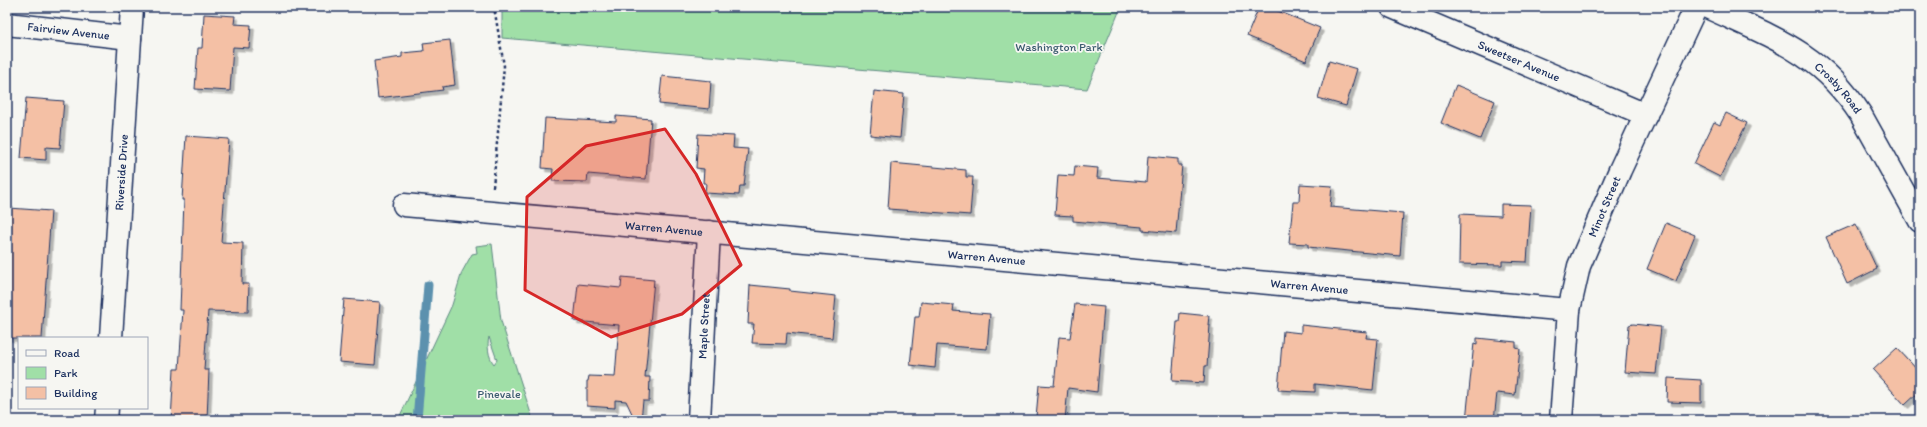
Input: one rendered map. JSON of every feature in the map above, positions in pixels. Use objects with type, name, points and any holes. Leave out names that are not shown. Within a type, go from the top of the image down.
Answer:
[{"type":"street","name":"Riverside Drive","points":[[111,337],[132,7]]},
{"type":"street","name":"Sweetser Avenue","points":[[1392,7],[1422,13],[1646,115]]},
{"type":"street","name":"Minot Street","points":[[1561,420],[1569,310],[1576,277],[1583,256],[1696,7]]},
{"type":"street","name":"Crosby Road","points":[[1707,7],[1794,48],[1831,77],[1861,115],[1920,221]]},
{"type":"street","name":"Fairview Avenue","points":[[7,24],[130,38]]},
{"type":"street","name":"Warren Avenue","points":[[404,205],[1569,310]]},
{"type":"street","name":"Maple Street","points":[[699,420],[709,232]]},
{"type":"street","points":[[106,420],[107,409]]},
{"type":"path","points":[[363,7],[385,9],[394,7]]},
{"type":"path","points":[[491,213],[504,66],[494,7]]},
{"type":"highlighted area","points":[[665,129],[696,174],[741,265],[682,314],[611,337],[525,290],[527,197],[586,146]]},
{"type":"green space","name":"Washington Park","points":[[502,7],[1121,7],[1087,89],[502,38]]},
{"type":"green space","name":"Pinevale","points":[[492,244],[501,321],[533,420],[398,420],[452,305],[462,272],[472,254],[477,253],[476,246]],"holes":[[[489,337],[497,360],[494,364],[490,358],[488,347]]]},
{"type":"building","points":[[1259,7],[1268,7],[1320,28],[1306,61],[1247,36]]},
{"type":"building","points":[[204,14],[235,16],[234,24],[251,25],[249,48],[233,47],[230,91],[195,89],[198,48],[202,48]]},
{"type":"building","points":[[450,40],[455,85],[442,87],[443,90],[378,98],[374,61],[402,57],[402,53],[424,51],[423,43]]},
{"type":"building","points":[[1329,61],[1357,69],[1346,106],[1318,98]]},
{"type":"building","points":[[662,76],[711,81],[709,109],[659,104]]},
{"type":"building","points":[[1456,85],[1495,101],[1480,139],[1441,123]]},
{"type":"building","points":[[874,91],[904,94],[900,138],[870,135]]},
{"type":"building","points":[[26,98],[64,101],[60,148],[46,147],[46,160],[21,158]]},
{"type":"building","points":[[1726,113],[1747,123],[1720,177],[1694,164],[1714,122],[1720,125]]},
{"type":"building","points":[[616,116],[651,119],[646,179],[588,174],[587,182],[552,181],[553,169],[542,168],[545,118],[616,122]]},
{"type":"building","points":[[698,134],[734,136],[733,148],[748,149],[744,186],[740,186],[739,195],[705,193],[706,183],[703,183],[704,169],[696,168]]},
{"type":"building","points":[[186,136],[229,139],[221,242],[243,243],[242,284],[249,284],[248,312],[208,311],[204,370],[209,370],[207,420],[171,420],[174,369],[179,369],[183,310],[180,310],[184,200],[182,200]]},
{"type":"building","points":[[1148,156],[1178,159],[1178,165],[1182,165],[1176,233],[1142,230],[1142,227],[1073,221],[1073,216],[1055,215],[1058,175],[1074,176],[1075,166],[1098,168],[1097,178],[1146,182]]},
{"type":"building","points":[[891,163],[966,170],[966,177],[973,177],[970,215],[888,209]]},
{"type":"building","points":[[1300,184],[1332,186],[1330,207],[1403,213],[1400,256],[1308,247],[1308,244],[1289,243],[1293,202],[1299,202]]},
{"type":"building","points":[[1501,204],[1531,205],[1527,262],[1502,261],[1502,265],[1459,264],[1460,214],[1501,216]]},
{"type":"building","points":[[9,208],[51,211],[42,337],[7,338],[7,255]]},
{"type":"building","points":[[1666,223],[1695,235],[1676,281],[1647,269]]},
{"type":"building","points":[[1856,224],[1877,269],[1847,284],[1826,237]]},
{"type":"building","points":[[622,277],[654,280],[645,377],[650,377],[649,401],[643,401],[641,420],[635,420],[626,401],[615,400],[615,408],[587,406],[587,381],[589,376],[615,377],[619,325],[574,321],[578,284],[621,288]]},
{"type":"building","points":[[750,285],[836,296],[832,338],[787,333],[786,344],[752,343],[754,324],[748,324]]},
{"type":"building","points":[[344,299],[380,302],[375,365],[339,362]]},
{"type":"building","points":[[921,302],[954,305],[953,311],[990,314],[987,349],[937,345],[935,368],[910,365],[915,317],[919,317]]},
{"type":"building","points":[[1075,304],[1104,307],[1097,392],[1068,388],[1065,420],[1036,417],[1039,385],[1054,386],[1059,337],[1070,338]]},
{"type":"building","points":[[1180,313],[1209,316],[1208,325],[1210,325],[1207,366],[1205,366],[1204,383],[1172,381],[1177,322],[1179,322]]},
{"type":"building","points":[[1633,324],[1661,327],[1656,374],[1625,372],[1629,325]]},
{"type":"building","points":[[1301,325],[1367,332],[1366,338],[1378,339],[1373,390],[1315,384],[1315,392],[1278,390],[1283,331],[1301,333]]},
{"type":"building","points":[[1477,338],[1516,342],[1516,348],[1520,349],[1515,395],[1497,393],[1494,420],[1466,420],[1474,343],[1477,344]]},
{"type":"building","points":[[1897,348],[1920,373],[1920,391],[1905,405],[1873,370]]},
{"type":"building","points":[[1668,378],[1701,380],[1701,403],[1667,402]]},
{"type":"waterway","points":[[417,420],[428,285]]}]
